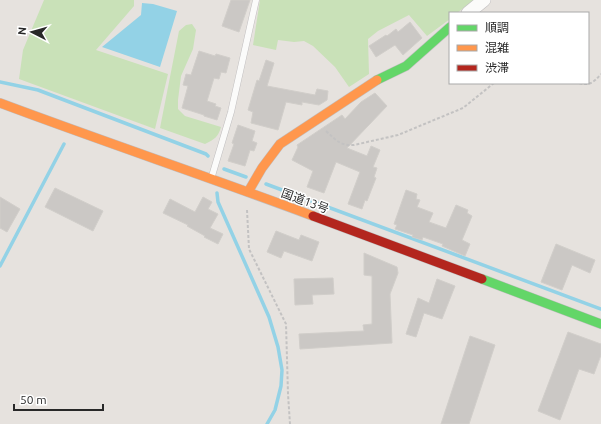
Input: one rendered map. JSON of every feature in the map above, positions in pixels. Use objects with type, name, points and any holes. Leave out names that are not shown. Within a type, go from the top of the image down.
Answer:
[{"type":"main road","points":[[248,192],[262,168],[280,144],[373,82],[406,66],[449,28]]},
{"type":"main road","name":"国道13号","points":[[0,103],[211,180],[248,192],[601,324]]},
{"type":"street","points":[[469,12],[484,0]]},
{"type":"lane","points":[[211,180],[231,112],[256,0]]},
{"type":"path","points":[[589,83],[601,74]]},
{"type":"path","points":[[315,120],[341,144],[347,146],[354,145],[398,135],[463,108],[493,84]]},
{"type":"path","points":[[248,192],[247,205],[249,249],[286,324],[290,424]]},
{"type":"green space","points":[[44,0],[134,0],[134,6],[96,50],[168,74],[155,129],[19,79],[23,50]]},
{"type":"green space","points":[[260,0],[474,0],[458,12],[449,12],[449,20],[427,36],[409,15],[378,31],[368,39],[369,74],[349,87],[335,67],[313,46],[304,41],[294,42],[278,40],[276,50],[253,45]]},
{"type":"green space","points":[[192,24],[196,30],[193,49],[181,76],[178,109],[185,116],[221,127],[216,137],[205,144],[160,128],[179,31],[186,25]]},
{"type":"water","points":[[142,3],[153,4],[177,11],[160,67],[102,47],[141,15]]},
{"type":"building","points":[[231,0],[250,0],[239,32],[222,26]]},
{"type":"building","points":[[410,22],[422,38],[403,55],[395,45],[376,57],[369,46],[396,29],[398,32]]},
{"type":"building","points":[[199,51],[215,56],[216,54],[230,58],[226,73],[221,72],[219,79],[214,78],[207,101],[216,104],[215,106],[221,108],[217,120],[182,108],[188,86],[183,85],[186,74],[191,75]]},
{"type":"building","points":[[266,60],[274,63],[267,86],[315,95],[317,89],[328,91],[327,100],[319,105],[302,102],[302,105],[286,102],[278,130],[251,123],[253,112],[248,110],[257,80],[259,81]]},
{"type":"building","points":[[375,93],[387,106],[347,148],[367,156],[371,146],[380,150],[373,167],[377,168],[374,177],[376,178],[367,201],[365,200],[362,209],[348,204],[360,172],[336,162],[324,193],[307,187],[313,171],[292,160],[298,147],[297,145],[342,115],[345,119],[361,102]]},
{"type":"building","points":[[238,125],[255,131],[252,141],[257,143],[254,151],[250,150],[245,166],[228,161],[234,144],[232,143]]},
{"type":"building","points":[[55,188],[103,211],[93,231],[45,207]]},
{"type":"building","points":[[406,190],[417,194],[416,199],[420,200],[417,207],[433,213],[429,222],[446,228],[456,205],[468,210],[467,213],[472,216],[462,240],[470,244],[465,256],[442,246],[443,244],[423,237],[422,240],[412,237],[413,235],[395,229],[397,225],[394,224]]},
{"type":"building","points":[[0,197],[20,209],[7,232],[0,228]]},
{"type":"building","points":[[203,197],[212,202],[208,209],[218,214],[210,228],[223,234],[218,244],[204,237],[205,236],[187,226],[188,225],[163,213],[170,199],[195,212]]},
{"type":"building","points":[[276,231],[299,240],[301,235],[319,242],[312,261],[284,251],[281,258],[267,252]]},
{"type":"building","points":[[556,244],[595,260],[590,273],[572,265],[562,290],[541,282]]},
{"type":"building","points":[[364,253],[397,267],[398,273],[390,294],[392,343],[300,349],[299,334],[364,331],[363,325],[372,324],[372,276],[364,275]]},
{"type":"building","points":[[333,278],[334,294],[312,295],[313,304],[295,305],[294,279]]},
{"type":"building","points":[[437,279],[455,286],[442,319],[424,313],[416,337],[406,334],[418,298],[429,303]]},
{"type":"building","points":[[568,332],[601,344],[601,355],[594,374],[579,369],[560,420],[538,411]]},
{"type":"building","points":[[470,336],[495,345],[469,424],[441,424]]},
{"type":"waterway","points":[[0,82],[38,90],[208,156]]},
{"type":"waterway","points":[[0,266],[64,144]]},
{"type":"waterway","points":[[224,169],[246,177]]},
{"type":"waterway","points":[[266,184],[601,309]]},
{"type":"waterway","points":[[217,193],[218,202],[269,317],[278,347],[282,370],[281,386],[275,410],[267,424]]},
{"type":"traffic: fast","points":[[377,80],[406,66],[449,28]]},
{"type":"traffic: fast","points":[[482,279],[601,324]]},
{"type":"traffic: slow","points":[[248,192],[262,168],[280,144],[377,80]]},
{"type":"traffic: slow","points":[[0,103],[313,216]]},
{"type":"traffic: jam","points":[[313,216],[482,279]]}]
